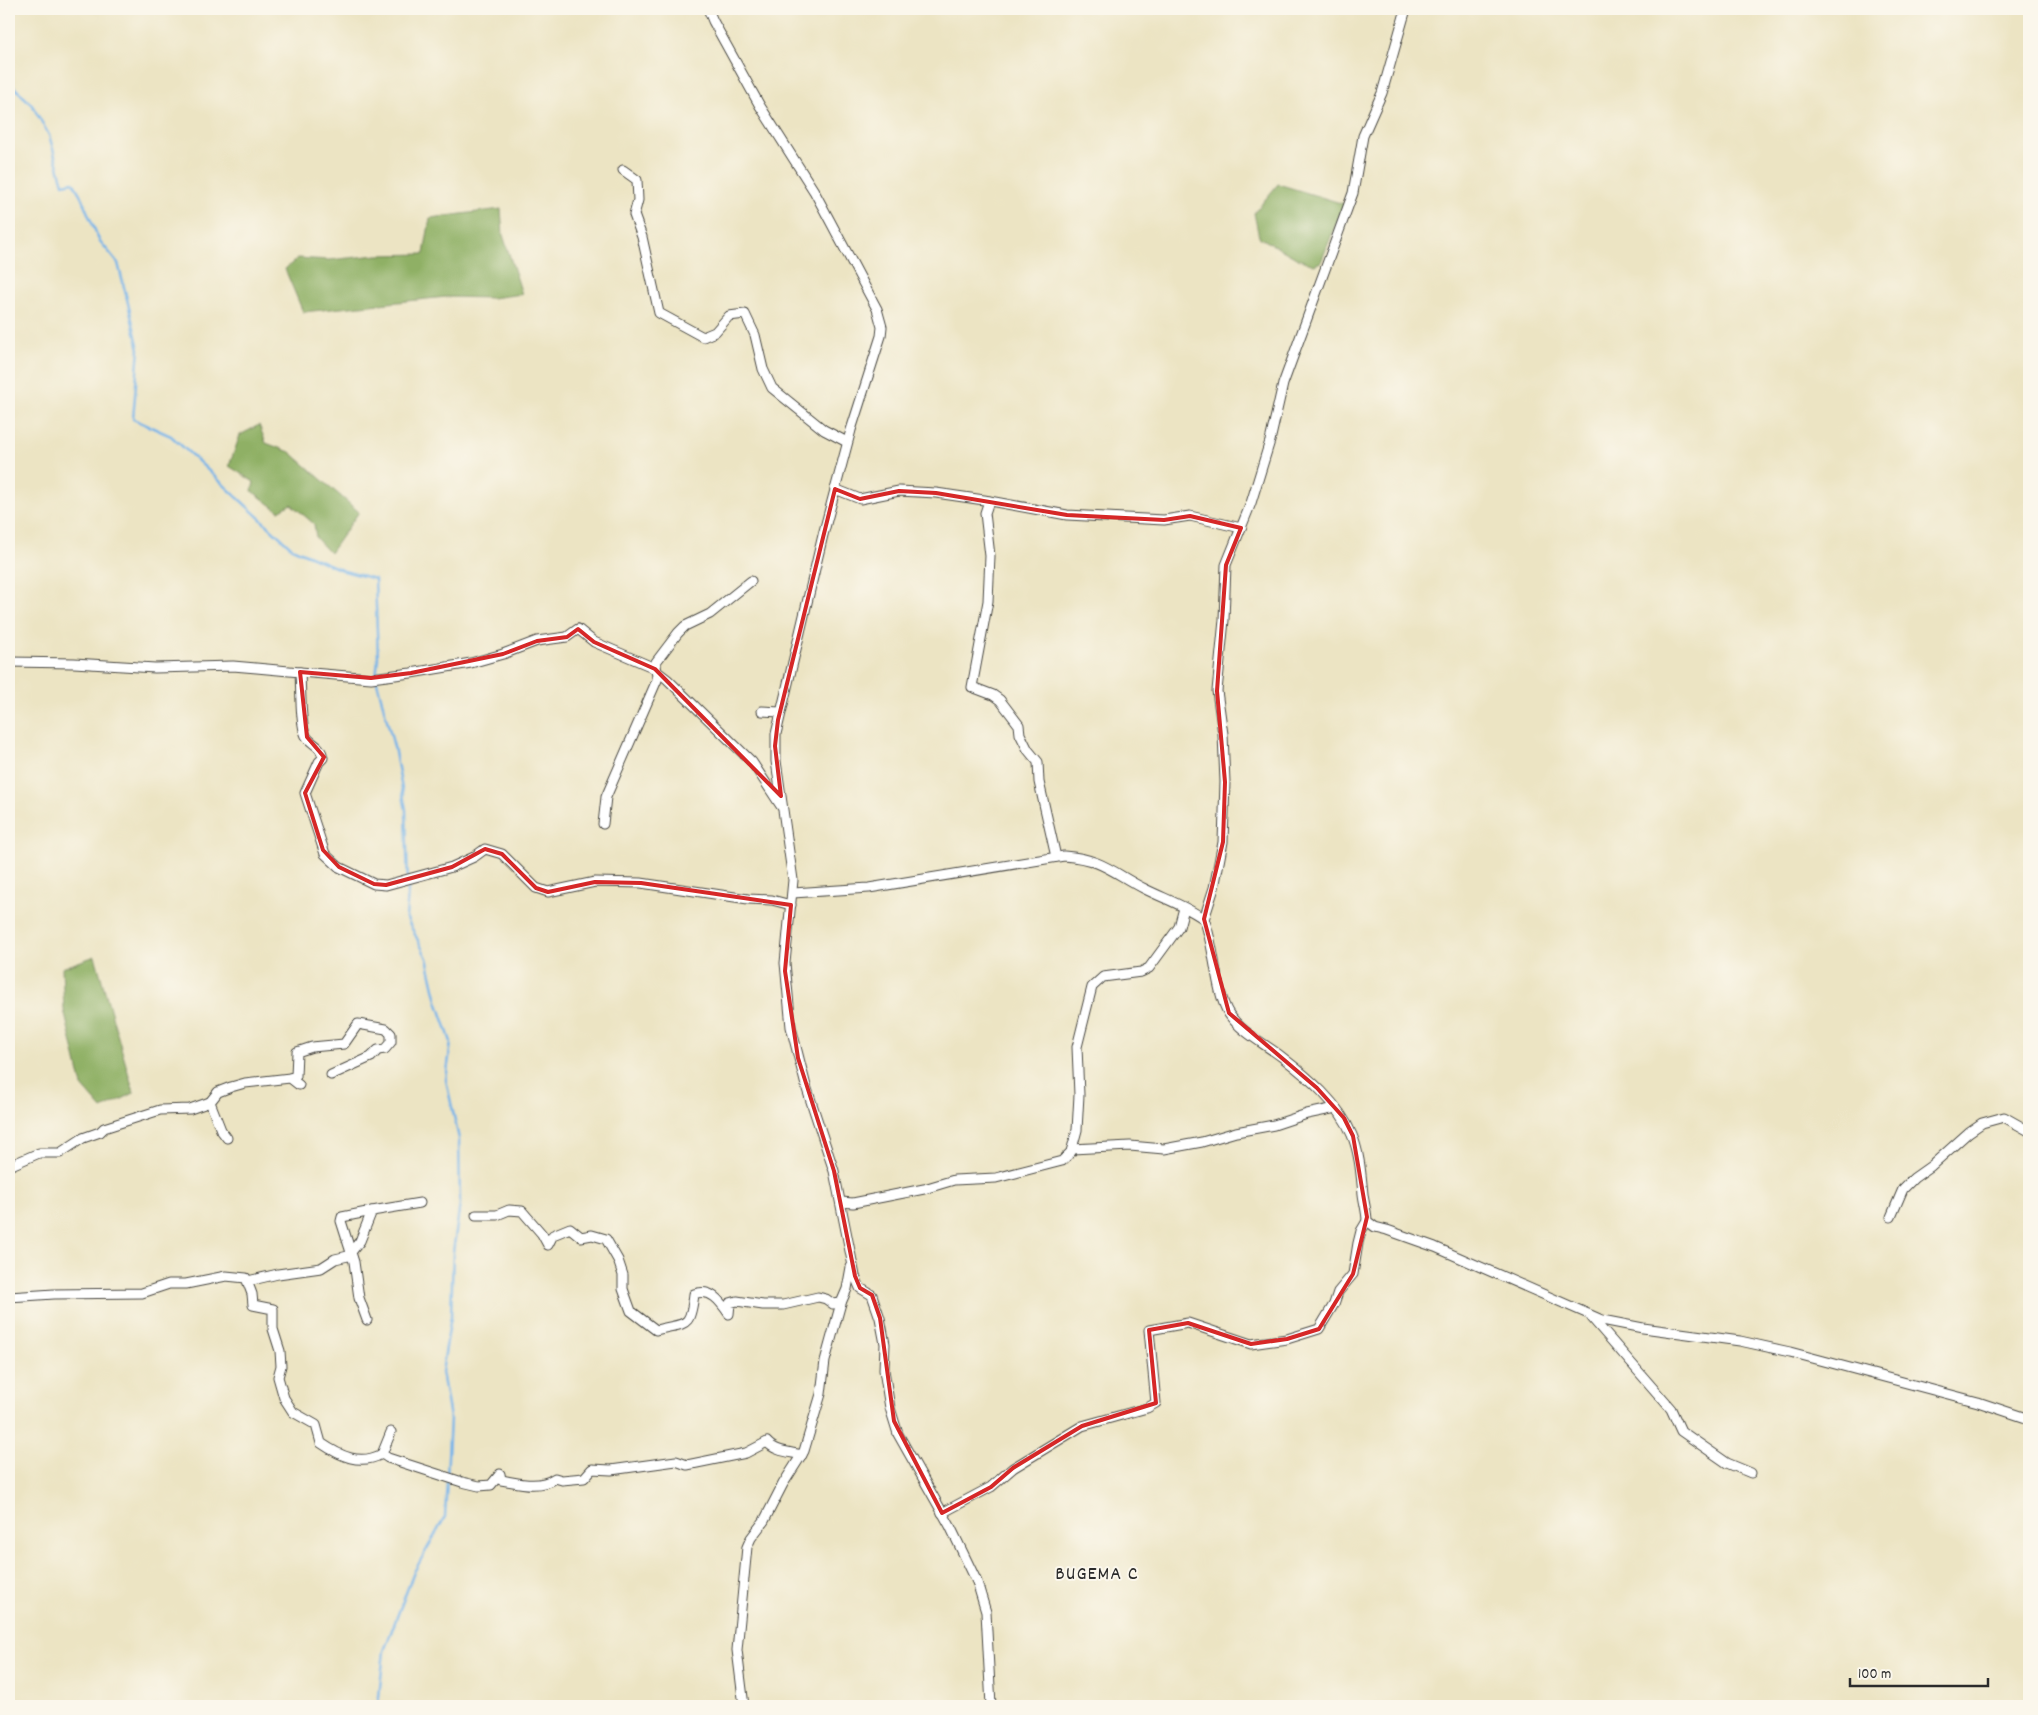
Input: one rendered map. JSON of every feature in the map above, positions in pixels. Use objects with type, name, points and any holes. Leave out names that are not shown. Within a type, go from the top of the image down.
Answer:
[{"type":"street","points":[[708,9],[760,106],[814,191],[877,309],[882,327],[881,336],[847,442],[780,712],[775,746],[790,850],[793,893],[787,929],[785,971],[791,1028],[806,1086],[834,1171],[851,1262],[860,1288],[872,1295],[880,1318],[885,1344],[886,1379],[898,1434],[973,1574],[986,1612],[991,1706]]},
{"type":"street","points":[[942,1513],[991,1487],[1013,1468],[1082,1426],[1147,1408],[1156,1403],[1148,1330],[1188,1324],[1250,1344],[1287,1339],[1319,1329],[1334,1304],[1338,1292],[1353,1274],[1361,1231],[1367,1221],[1359,1157],[1352,1136],[1344,1118],[1336,1108],[1297,1070],[1243,1028],[1229,1013],[1223,998],[1212,940],[1204,919],[1214,888],[1223,842],[1225,782],[1223,734],[1217,691],[1224,620],[1226,565],[1251,503],[1267,450],[1283,384],[1353,193],[1363,136],[1382,93],[1406,9]]},
{"type":"street","points":[[623,170],[637,180],[638,200],[634,215],[642,237],[659,313],[703,337],[715,332],[730,316],[745,314],[755,335],[763,369],[772,388],[824,430],[847,442]]},
{"type":"street","points":[[835,488],[860,499],[899,491],[936,493],[1031,510],[1095,518],[1141,517],[1164,520],[1190,516],[1242,528]]},
{"type":"street","points":[[989,501],[985,513],[990,556],[988,601],[972,687],[993,695],[1000,700],[1019,725],[1020,734],[1028,750],[1038,762],[1038,782],[1056,857]]},
{"type":"street","points":[[603,824],[606,797],[657,680],[655,669],[658,658],[685,626],[710,614],[752,580]]},
{"type":"street","points":[[9,662],[74,663],[155,668],[233,666],[370,678],[472,662],[504,654],[537,641],[566,637],[578,629],[594,642],[655,669],[752,762],[783,808]]},
{"type":"street","points":[[300,672],[303,721],[307,737],[320,748],[323,758],[307,786],[305,797],[325,854],[339,867],[370,882],[380,885],[386,884],[452,867],[474,857],[485,849],[502,854],[536,888],[548,892],[595,882],[641,883],[748,899],[772,900],[791,906]]},
{"type":"street","points":[[762,711],[780,712]]},
{"type":"street","points":[[793,893],[869,888],[1056,857],[1080,857],[1100,863],[1146,890],[1204,919]]},
{"type":"street","points":[[841,1202],[853,1203],[965,1179],[996,1178],[1062,1161],[1072,1149],[1077,1130],[1079,1095],[1077,1047],[1092,987],[1103,977],[1141,972],[1149,968],[1179,927],[1184,908]]},
{"type":"street","points":[[9,1166],[40,1154],[60,1153],[83,1138],[100,1132],[104,1128],[160,1110],[190,1110],[210,1102],[218,1092],[231,1087],[245,1083],[296,1076],[297,1052],[312,1047],[344,1044],[358,1024],[386,1029],[391,1034],[391,1042],[385,1049],[378,1050],[371,1057],[331,1075]]},
{"type":"street","points":[[290,1078],[300,1085]]},
{"type":"street","points":[[210,1102],[221,1130],[227,1138],[224,1134]]},
{"type":"street","points":[[1072,1149],[1130,1146],[1164,1149],[1202,1142],[1336,1108]]},
{"type":"street","points":[[1891,1217],[1903,1189],[1982,1123],[2004,1117],[2029,1131]]},
{"type":"street","points":[[367,1320],[359,1298],[342,1217],[420,1203]]},
{"type":"street","points":[[476,1215],[497,1215],[510,1210],[522,1211],[542,1234],[548,1245],[553,1235],[570,1228],[582,1237],[592,1235],[606,1239],[618,1260],[623,1275],[623,1289],[631,1311],[656,1330],[680,1326],[688,1320],[694,1294],[703,1291],[712,1294],[729,1314],[730,1303],[737,1301],[783,1305],[818,1297],[826,1299],[833,1304],[842,1303]]},
{"type":"street","points":[[248,1281],[278,1274],[322,1268],[335,1258],[348,1256],[360,1241],[372,1211]]},
{"type":"street","points":[[1367,1221],[1375,1227],[1435,1247],[1602,1320],[1630,1326],[1740,1341],[1790,1352],[1978,1402],[2029,1419]]},
{"type":"street","points":[[744,1706],[737,1650],[747,1547],[750,1538],[764,1521],[783,1484],[802,1455],[821,1394],[825,1361],[848,1289],[851,1262]]},
{"type":"street","points":[[9,1297],[54,1294],[142,1293],[169,1284],[186,1284],[226,1276],[246,1278],[252,1294],[253,1305],[273,1310],[273,1328],[280,1350],[281,1366],[278,1377],[284,1398],[293,1412],[316,1425],[321,1443],[350,1459],[372,1460],[382,1454],[391,1432]]},
{"type":"street","points":[[1589,1314],[1671,1409],[1681,1431],[1727,1463],[1751,1473]]},
{"type":"street","points":[[382,1454],[432,1473],[479,1486],[490,1485],[500,1474],[501,1480],[534,1484],[548,1483],[555,1478],[562,1480],[584,1478],[592,1469],[611,1470],[676,1462],[687,1465],[746,1454],[768,1442],[770,1445],[781,1450],[802,1455]]},
{"type":"highlighted area","points":[[835,489],[860,499],[899,491],[936,493],[1067,515],[1164,520],[1190,516],[1241,528],[1226,565],[1217,691],[1225,782],[1223,842],[1204,919],[1229,1013],[1317,1088],[1344,1118],[1353,1136],[1367,1217],[1353,1274],[1319,1329],[1287,1339],[1251,1344],[1188,1323],[1149,1330],[1156,1403],[1082,1426],[1013,1468],[991,1487],[942,1513],[894,1421],[880,1318],[872,1295],[860,1288],[855,1276],[834,1171],[798,1058],[785,971],[791,905],[641,883],[595,882],[548,892],[536,888],[502,854],[485,849],[452,867],[386,885],[374,884],[339,867],[323,850],[305,793],[324,757],[307,737],[300,672],[371,678],[411,673],[503,654],[537,641],[567,637],[578,629],[594,642],[655,669],[781,796],[775,746],[778,720]]},
{"type":"green space","points":[[1278,184],[1344,204],[1321,262],[1314,265],[1298,259],[1259,237],[1254,213]]},
{"type":"green space","points":[[501,209],[503,235],[522,294],[492,298],[446,297],[303,312],[285,269],[298,258],[329,260],[377,255],[424,254],[430,218]]},
{"type":"green space","points":[[259,425],[266,443],[290,452],[359,512],[330,553],[316,538],[314,524],[291,504],[279,511],[252,491],[254,482],[229,466],[240,435]]},
{"type":"green space","points":[[95,956],[134,1093],[102,1109],[82,1086],[64,1010],[62,968]]},
{"type":"waterway","points":[[9,82],[32,105],[49,135],[63,184],[73,182],[99,240],[118,263],[139,349],[133,419],[171,436],[292,548],[344,571],[375,579],[378,658],[376,678],[394,747],[406,810],[408,890],[406,917],[427,958],[437,1001],[451,1042],[446,1080],[459,1139],[460,1204],[453,1252],[451,1316],[442,1372],[450,1418],[445,1517],[414,1572],[384,1651],[378,1706]]},
{"type":"district","name":"BUGEMA C","points":[[1097,1572]]}]
